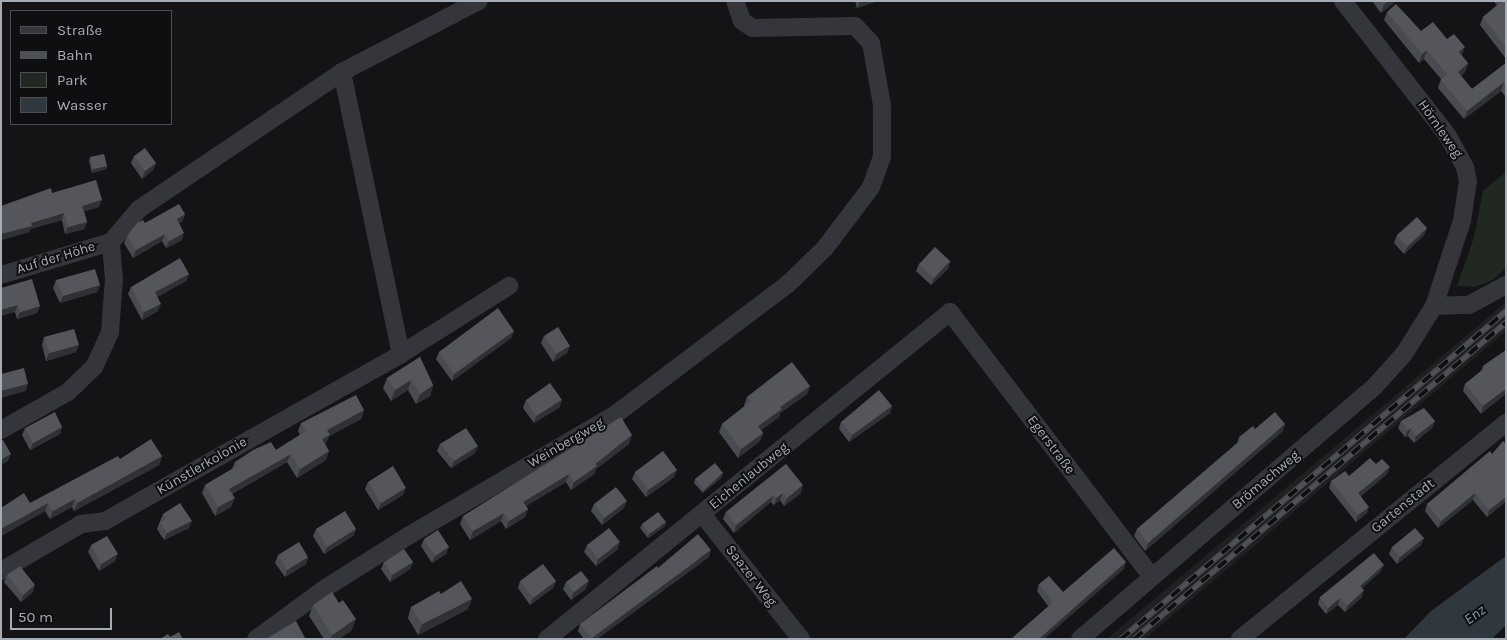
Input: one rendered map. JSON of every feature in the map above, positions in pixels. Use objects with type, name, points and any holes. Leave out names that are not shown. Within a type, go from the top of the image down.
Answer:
[{"type":"street","points":[[1,430],[68,392],[94,366],[110,332],[114,279],[111,242],[139,209],[342,72],[479,1]]},
{"type":"street","name":"Weinbergweg","points":[[256,639],[327,586],[616,414],[788,284],[825,248],[850,216],[871,187],[882,157],[882,105],[871,43],[855,26],[753,28],[742,20],[735,1]]},
{"type":"street","name":"Hörnleweg","points":[[1343,1],[1448,136],[1465,167],[1468,181],[1462,221],[1434,306]]},
{"type":"street","points":[[342,72],[401,354]]},
{"type":"street","name":"Auf der Höhe","points":[[1,275],[111,242]]},
{"type":"street","points":[[1434,306],[1469,305],[1506,285]]},
{"type":"street","name":"Künstlerkolonie","points":[[1,571],[81,524],[104,522],[401,354],[510,286]]},
{"type":"street","name":"Brömachweg","points":[[1080,639],[1375,386],[1404,354],[1434,306]]},
{"type":"street","name":"Egerstraße","points":[[950,312],[1152,577]]},
{"type":"street","name":"Eichenlaubweg","points":[[547,639],[950,312]]},
{"type":"street","name":"Gartenstadt","points":[[1240,639],[1506,423]]},
{"type":"street","name":"Saazer Weg","points":[[702,514],[801,639]]},
{"type":"shaded area","points":[[1506,302],[1506,331],[1145,639],[1107,639]]},
{"type":"green space","points":[[1506,172],[1506,268],[1491,281],[1474,287],[1457,286],[1474,237],[1483,191]]},
{"type":"water","name":"Enz","points":[[1506,556],[1506,625],[1492,639],[1404,639],[1431,611]]},
{"type":"building","points":[[1503,1],[1506,1],[1506,47],[1483,17]]},
{"type":"building","points":[[1396,4],[1421,31],[1433,22],[1447,39],[1454,34],[1465,47],[1459,52],[1468,63],[1458,72],[1472,89],[1506,63],[1506,85],[1504,82],[1467,111],[1441,80],[1447,74],[1427,50],[1422,54],[1387,12]]},
{"type":"building","points":[[145,148],[156,163],[145,171],[134,156]]},
{"type":"building","points":[[104,154],[107,166],[93,169],[90,157]]},
{"type":"building","points":[[96,180],[102,200],[82,206],[87,222],[68,227],[64,213],[31,223],[32,226],[1,234],[1,206],[51,188],[52,193]]},
{"type":"building","points":[[179,204],[185,214],[177,219],[184,233],[169,241],[165,234],[136,250],[127,236],[137,223],[143,220],[145,223]]},
{"type":"building","points":[[1417,217],[1427,228],[1407,247],[1397,235]]},
{"type":"building","points":[[935,247],[950,261],[934,278],[919,264]]},
{"type":"building","points":[[180,258],[189,274],[155,292],[161,304],[144,312],[131,287]]},
{"type":"building","points":[[95,269],[100,285],[63,296],[56,280]]},
{"type":"building","points":[[32,279],[40,306],[20,312],[18,305],[1,310],[1,288]]},
{"type":"building","points":[[498,308],[514,331],[454,374],[439,352]]},
{"type":"building","points":[[558,327],[570,346],[556,354],[544,336]]},
{"type":"building","points":[[74,329],[79,345],[49,353],[44,337]]},
{"type":"building","points":[[1506,350],[1506,389],[1483,406],[1465,384],[1485,368],[1483,366]]},
{"type":"building","points":[[420,357],[433,385],[420,394],[411,380],[395,390],[387,378]]},
{"type":"building","points":[[792,362],[810,386],[780,407],[782,409],[758,426],[763,433],[741,449],[722,424],[751,401],[747,397]]},
{"type":"building","points":[[24,368],[28,384],[1,391],[1,374]]},
{"type":"building","points":[[550,383],[562,400],[536,416],[526,400]]},
{"type":"building","points":[[879,390],[892,406],[852,435],[841,422]]},
{"type":"building","points":[[356,395],[364,410],[327,430],[330,435],[322,439],[329,451],[300,469],[291,454],[229,489],[235,498],[218,507],[205,485],[237,466],[235,462],[253,450],[271,442],[276,450],[306,431],[301,423]]},
{"type":"building","points":[[1424,408],[1435,421],[1416,436],[1411,428],[1408,430],[1401,421]]},
{"type":"building","points":[[55,412],[62,427],[33,443],[25,428]]},
{"type":"building","points":[[1275,412],[1285,424],[1148,543],[1137,529],[1241,440],[1239,437],[1253,426],[1255,429]]},
{"type":"building","points":[[621,417],[632,435],[595,464],[597,466],[574,482],[569,474],[523,502],[528,509],[509,521],[504,513],[473,531],[463,516]]},
{"type":"building","points":[[466,428],[478,446],[454,461],[440,444]]},
{"type":"building","points":[[151,439],[162,456],[77,503],[75,499],[53,511],[48,503],[1,529],[1,508],[24,493],[30,503],[118,456],[120,459]]},
{"type":"building","points":[[3,440],[11,454],[1,460],[1,441]]},
{"type":"building","points":[[1503,441],[1506,444],[1506,497],[1489,510],[1475,493],[1441,521],[1427,504],[1490,451],[1492,454]]},
{"type":"building","points":[[663,451],[677,470],[648,490],[635,472]]},
{"type":"building","points":[[1370,458],[1376,464],[1382,459],[1390,467],[1358,493],[1369,507],[1358,515],[1331,481],[1345,471],[1349,476]]},
{"type":"building","points":[[715,463],[723,473],[704,490],[695,479]]},
{"type":"building","points":[[786,464],[803,485],[787,498],[783,493],[776,498],[774,495],[736,525],[726,512]]},
{"type":"building","points":[[393,466],[406,488],[381,503],[368,482]]},
{"type":"building","points":[[616,487],[627,501],[604,518],[594,504]]},
{"type":"building","points":[[180,503],[192,521],[167,533],[160,522],[166,519],[163,514]]},
{"type":"building","points":[[345,511],[356,529],[327,547],[316,529]]},
{"type":"building","points":[[658,512],[666,522],[649,534],[642,524]]},
{"type":"building","points":[[609,528],[620,542],[598,559],[587,545]]},
{"type":"building","points":[[1415,528],[1424,538],[1400,557],[1392,547]]},
{"type":"building","points":[[438,530],[449,547],[435,556],[424,539]]},
{"type":"building","points":[[698,534],[711,550],[591,638],[580,624],[657,566],[658,568]]},
{"type":"building","points":[[107,536],[118,554],[101,564],[91,545]]},
{"type":"building","points":[[299,542],[308,557],[287,570],[278,555]]},
{"type":"building","points":[[1114,548],[1126,562],[1039,639],[1011,639],[1053,602],[1039,584],[1049,576],[1063,592]]},
{"type":"building","points":[[404,549],[413,562],[392,575],[384,562]]},
{"type":"building","points":[[1374,553],[1384,565],[1360,586],[1364,590],[1347,606],[1340,598],[1328,608],[1320,597]]},
{"type":"building","points":[[543,564],[556,581],[533,598],[520,581]]},
{"type":"building","points":[[20,566],[35,585],[23,595],[7,575]]},
{"type":"building","points":[[581,571],[589,581],[574,592],[566,582]]},
{"type":"building","points":[[461,581],[472,599],[422,624],[411,607],[439,591],[441,594]]},
{"type":"building","points":[[332,592],[339,603],[343,600],[356,619],[332,635],[313,605]]},
{"type":"building","points":[[296,621],[305,638],[266,639]]},
{"type":"building","points":[[179,632],[183,639],[160,639],[168,634],[170,637]]},
{"type":"railway","points":[[1121,639],[1506,311]]},
{"type":"railway","points":[[1134,639],[1506,322]]}]
